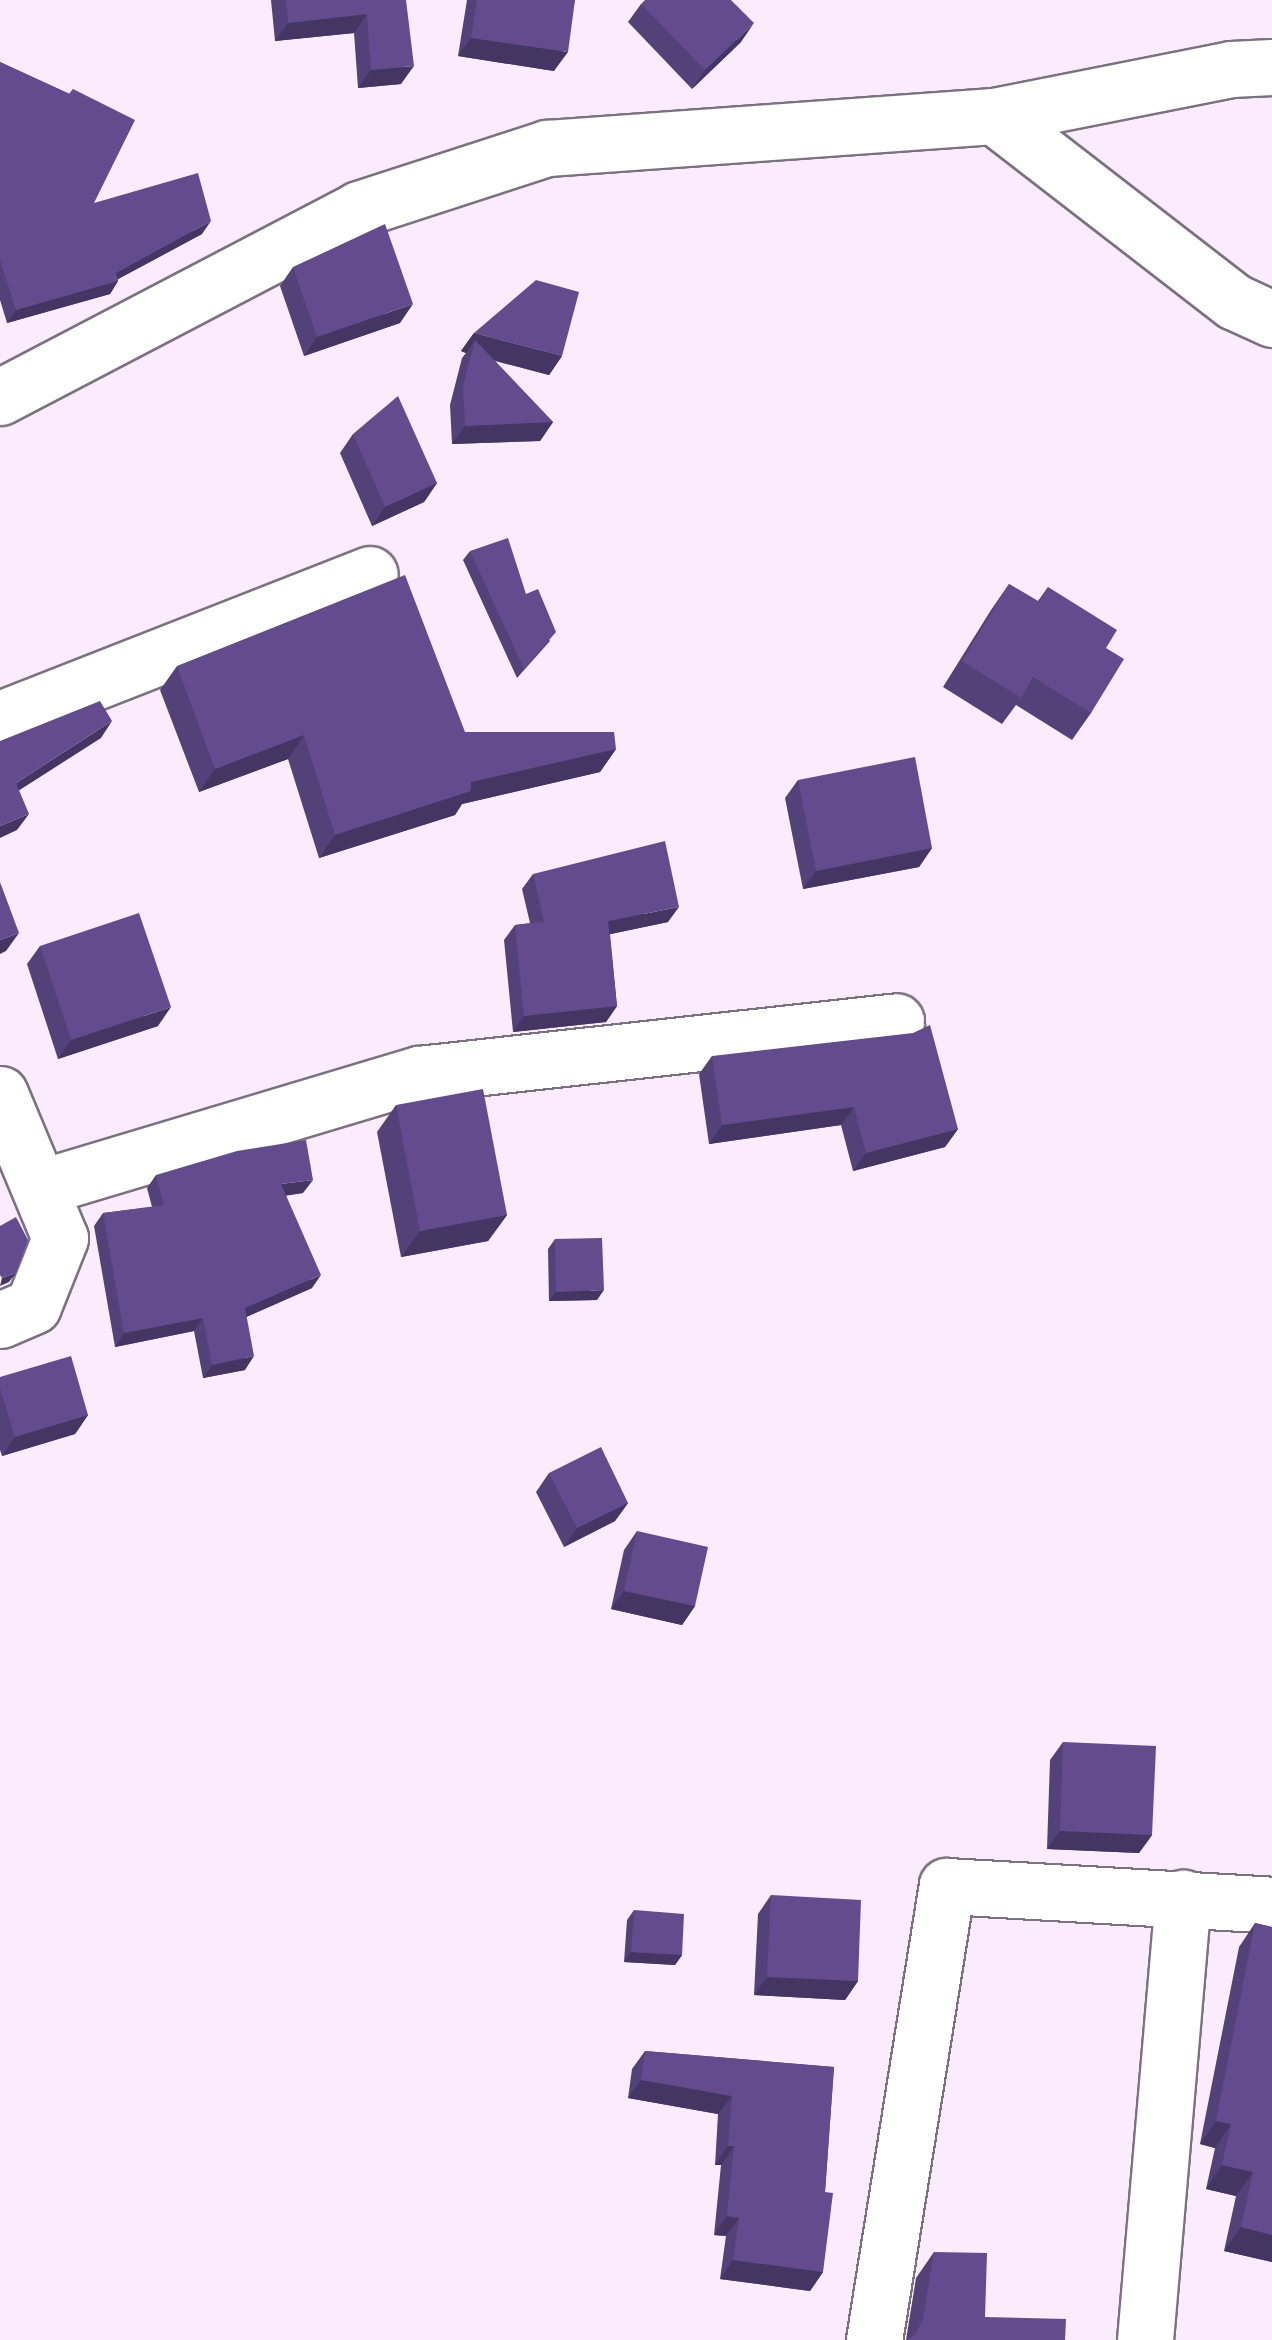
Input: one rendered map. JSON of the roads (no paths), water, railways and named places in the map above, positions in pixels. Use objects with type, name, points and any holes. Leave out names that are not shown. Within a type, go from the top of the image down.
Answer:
[{"type":"street","points":[[0,397],[359,209],[548,148],[994,116],[1231,69],[1272,67]]},
{"type":"street","points":[[994,116],[1235,302],[1272,320]]},
{"type":"street","points":[[0,719],[370,574]]},
{"type":"street","points":[[42,1186],[420,1074],[896,1021]]},
{"type":"street","points":[[0,1094],[42,1186],[60,1238],[33,1306],[0,1320]]},
{"type":"street","points":[[874,2340],[947,1886],[1272,1906]]},
{"type":"street","points":[[1146,2340],[1183,1898]]}]
